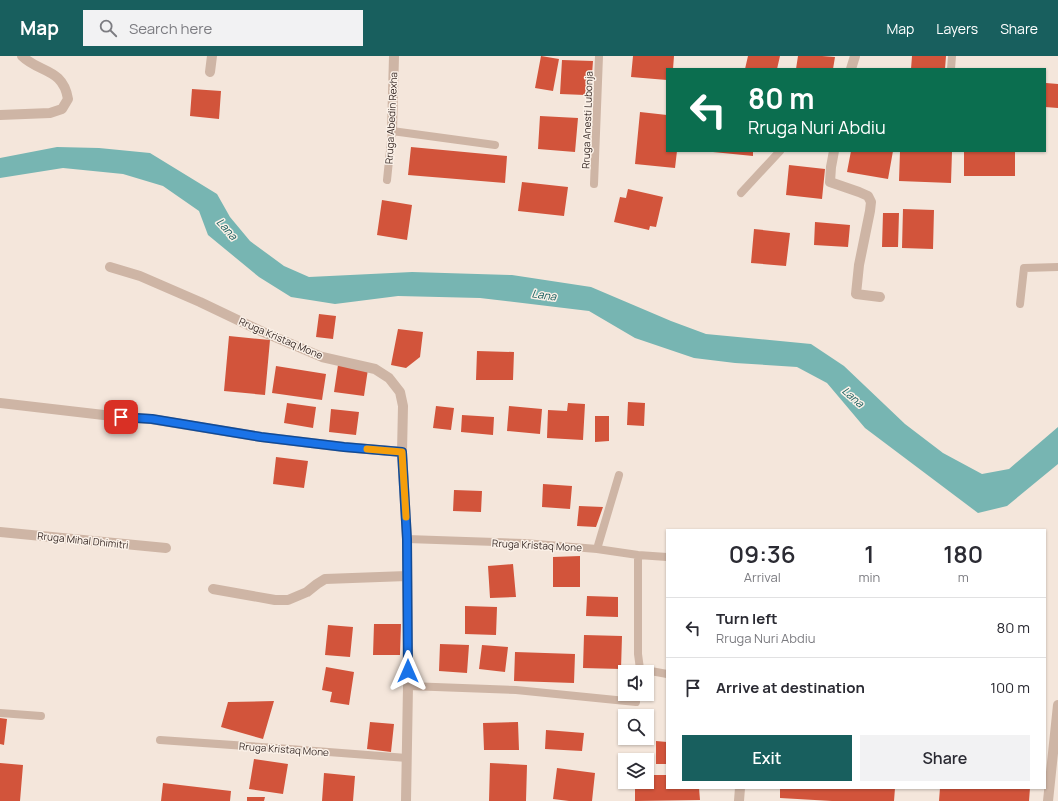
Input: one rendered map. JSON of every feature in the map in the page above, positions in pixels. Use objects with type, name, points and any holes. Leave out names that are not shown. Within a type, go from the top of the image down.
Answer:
[{"type":"street","points":[[0,114],[50,113],[62,109],[68,99],[67,90],[63,83],[49,72],[26,60],[22,56]]},
{"type":"street","points":[[210,72],[212,56]]},
{"type":"street","name":"Rruga Abedin Rexha","points":[[392,130],[394,56]]},
{"type":"street","points":[[851,68],[855,56]]},
{"type":"street","points":[[834,152],[830,182],[868,196],[871,202],[859,265],[856,294],[880,297]]},
{"type":"street","name":"Rruga Kristaq Mone","points":[[110,267],[140,276],[322,357],[375,369],[389,378],[400,392],[402,406],[402,452],[407,539],[407,758],[409,801]]},
{"type":"street","points":[[0,403],[121,417],[152,419],[261,437],[402,452]]},
{"type":"street","name":"Rruga Mihal Dhimitri","points":[[0,532],[166,548]]},
{"type":"street","points":[[213,589],[274,600],[288,600],[307,592],[324,579],[407,576]]},
{"type":"street","points":[[1048,801],[1058,705]]},
{"type":"street","points":[[739,801],[740,789]]},
{"type":"lane","name":"Rruga Anesti Lubonja","points":[[594,184],[599,56]]},
{"type":"lane","points":[[951,68],[952,56]]},
{"type":"lane","points":[[392,130],[496,145]]},
{"type":"lane","name":"Rruga Abedin Rexha","points":[[387,180],[392,130]]},
{"type":"lane","points":[[741,193],[779,152]]},
{"type":"lane","points":[[1020,304],[1024,268],[1058,267]]},
{"type":"lane","points":[[597,549],[619,475]]},
{"type":"lane","name":"Rruga Kristaq Mone","points":[[407,539],[524,543],[666,557]]},
{"type":"lane","points":[[638,555],[638,654],[640,669],[666,674]]},
{"type":"lane","points":[[408,686],[516,690],[636,702]]},
{"type":"lane","points":[[0,713],[41,716]]},
{"type":"lane","name":"Rruga Kristaq Mone","points":[[160,740],[407,758]]},
{"type":"water","name":"Lana","points":[[57,147],[99,148],[150,153],[217,194],[230,217],[250,241],[284,266],[309,277],[412,272],[512,275],[591,287],[671,321],[706,334],[811,344],[844,366],[905,424],[943,453],[982,474],[1009,469],[1058,427],[1058,464],[1007,506],[978,513],[865,428],[827,383],[797,367],[735,363],[694,358],[635,338],[589,311],[480,298],[398,296],[335,304],[291,297],[259,277],[208,235],[199,211],[163,186],[123,174],[63,168],[0,178],[0,158]]},
{"type":"building","points":[[541,56],[559,59],[553,91],[535,88]]},
{"type":"building","points":[[633,56],[674,56],[673,68],[666,68],[666,80],[631,77]]},
{"type":"building","points":[[748,56],[780,56],[777,68],[745,68]]},
{"type":"building","points":[[798,56],[835,57],[833,68],[796,68]]},
{"type":"building","points":[[912,56],[946,56],[945,68],[911,68]]},
{"type":"building","points":[[562,60],[593,61],[591,88],[586,88],[585,95],[560,94]]},
{"type":"building","points":[[1046,83],[1058,84],[1058,108],[1046,107]]},
{"type":"building","points":[[192,89],[221,91],[219,119],[190,116]]},
{"type":"building","points":[[640,112],[666,115],[666,152],[677,152],[675,168],[635,164]]},
{"type":"building","points":[[540,116],[578,118],[575,152],[538,149]]},
{"type":"building","points":[[411,147],[507,156],[505,183],[408,175]]},
{"type":"building","points":[[713,152],[753,152],[753,156]]},
{"type":"building","points":[[851,152],[893,152],[888,179],[847,172]]},
{"type":"building","points":[[900,152],[952,152],[951,183],[899,181]]},
{"type":"building","points":[[964,152],[1015,152],[1015,176],[964,176]]},
{"type":"building","points":[[789,165],[825,169],[822,199],[786,195]]},
{"type":"building","points":[[522,182],[568,187],[564,216],[518,211]]},
{"type":"building","points":[[628,189],[663,197],[656,227],[650,226],[649,230],[614,222],[620,197],[626,198]]},
{"type":"building","points":[[382,200],[412,205],[407,240],[377,235]]},
{"type":"building","points":[[903,209],[934,210],[933,249],[902,248]]},
{"type":"building","points":[[883,213],[899,213],[898,247],[882,247]]},
{"type":"building","points":[[815,222],[850,225],[848,247],[814,245]]},
{"type":"building","points":[[754,229],[790,233],[786,266],[751,263]]},
{"type":"building","points":[[319,314],[336,316],[333,339],[316,337]]},
{"type":"building","points":[[398,329],[423,332],[420,357],[406,368],[391,365]]},
{"type":"building","points":[[229,336],[270,340],[265,395],[224,391]]},
{"type":"building","points":[[477,351],[514,352],[513,380],[476,380]]},
{"type":"building","points":[[338,365],[368,369],[364,396],[334,392]]},
{"type":"building","points":[[276,366],[326,374],[322,400],[272,393]]},
{"type":"building","points":[[628,402],[645,403],[644,426],[627,425]]},
{"type":"building","points":[[287,403],[316,407],[313,428],[284,423]]},
{"type":"building","points":[[568,403],[585,404],[583,440],[547,438],[548,410],[567,411]]},
{"type":"building","points":[[436,406],[454,408],[451,430],[433,428]]},
{"type":"building","points":[[509,406],[542,409],[540,434],[507,431]]},
{"type":"building","points":[[331,409],[359,412],[356,435],[329,432]]},
{"type":"building","points":[[462,415],[494,417],[493,435],[461,432]]},
{"type":"building","points":[[595,416],[609,416],[609,441],[595,442]]},
{"type":"building","points":[[276,457],[308,461],[304,488],[273,484]]},
{"type":"building","points":[[543,484],[572,486],[570,509],[542,507]]},
{"type":"building","points":[[454,490],[482,491],[481,512],[453,511]]},
{"type":"building","points":[[579,506],[603,507],[596,527],[577,526]]},
{"type":"building","points":[[580,556],[580,587],[553,587],[553,557]]},
{"type":"building","points":[[513,564],[516,597],[490,598],[488,566]]},
{"type":"building","points":[[587,596],[618,597],[618,617],[586,616]]},
{"type":"building","points":[[465,606],[497,607],[496,635],[465,634]]},
{"type":"building","points":[[374,624],[401,624],[400,655],[373,655]]},
{"type":"building","points":[[328,625],[353,627],[350,657],[325,655]]},
{"type":"building","points":[[584,635],[622,636],[621,665],[618,665],[618,669],[583,668]]},
{"type":"building","points":[[440,644],[469,645],[467,673],[439,671]]},
{"type":"building","points":[[482,645],[508,647],[505,672],[479,669]]},
{"type":"building","points":[[515,652],[575,654],[574,683],[514,681]]},
{"type":"building","points":[[326,667],[354,672],[349,705],[330,702],[332,692],[322,690]]},
{"type":"building","points":[[274,701],[263,739],[221,727],[228,702]]},
{"type":"building","points":[[0,718],[7,719],[4,745],[0,744]]},
{"type":"building","points":[[370,722],[394,724],[391,752],[367,749]]},
{"type":"building","points":[[518,722],[519,750],[484,750],[483,723]]},
{"type":"building","points":[[546,730],[584,733],[582,751],[545,749]]},
{"type":"building","points":[[656,741],[666,742],[666,764],[656,764]]},
{"type":"building","points":[[254,759],[288,764],[283,794],[249,789]]},
{"type":"building","points":[[0,763],[23,765],[20,801],[0,801]]},
{"type":"building","points":[[490,763],[527,765],[526,801],[489,801]]},
{"type":"building","points":[[557,768],[595,773],[592,801],[553,799]]},
{"type":"building","points":[[324,773],[355,776],[353,801],[322,801]]},
{"type":"building","points":[[654,775],[666,775],[666,789],[699,789],[700,800],[635,801],[635,789],[654,789]]},
{"type":"building","points":[[163,783],[231,791],[230,801],[161,801]]},
{"type":"building","points":[[780,789],[895,789],[894,801],[832,801],[780,798]]},
{"type":"building","points":[[940,789],[1030,789],[1029,801],[939,801]]},
{"type":"building","points":[[247,797],[265,797],[264,801],[247,801]]},
{"type":"slow traffic","points":[[367,449],[402,452],[406,517]]},
{"type":"route","points":[[121,417],[152,419],[261,437],[402,452],[407,539],[408,671]]}]
